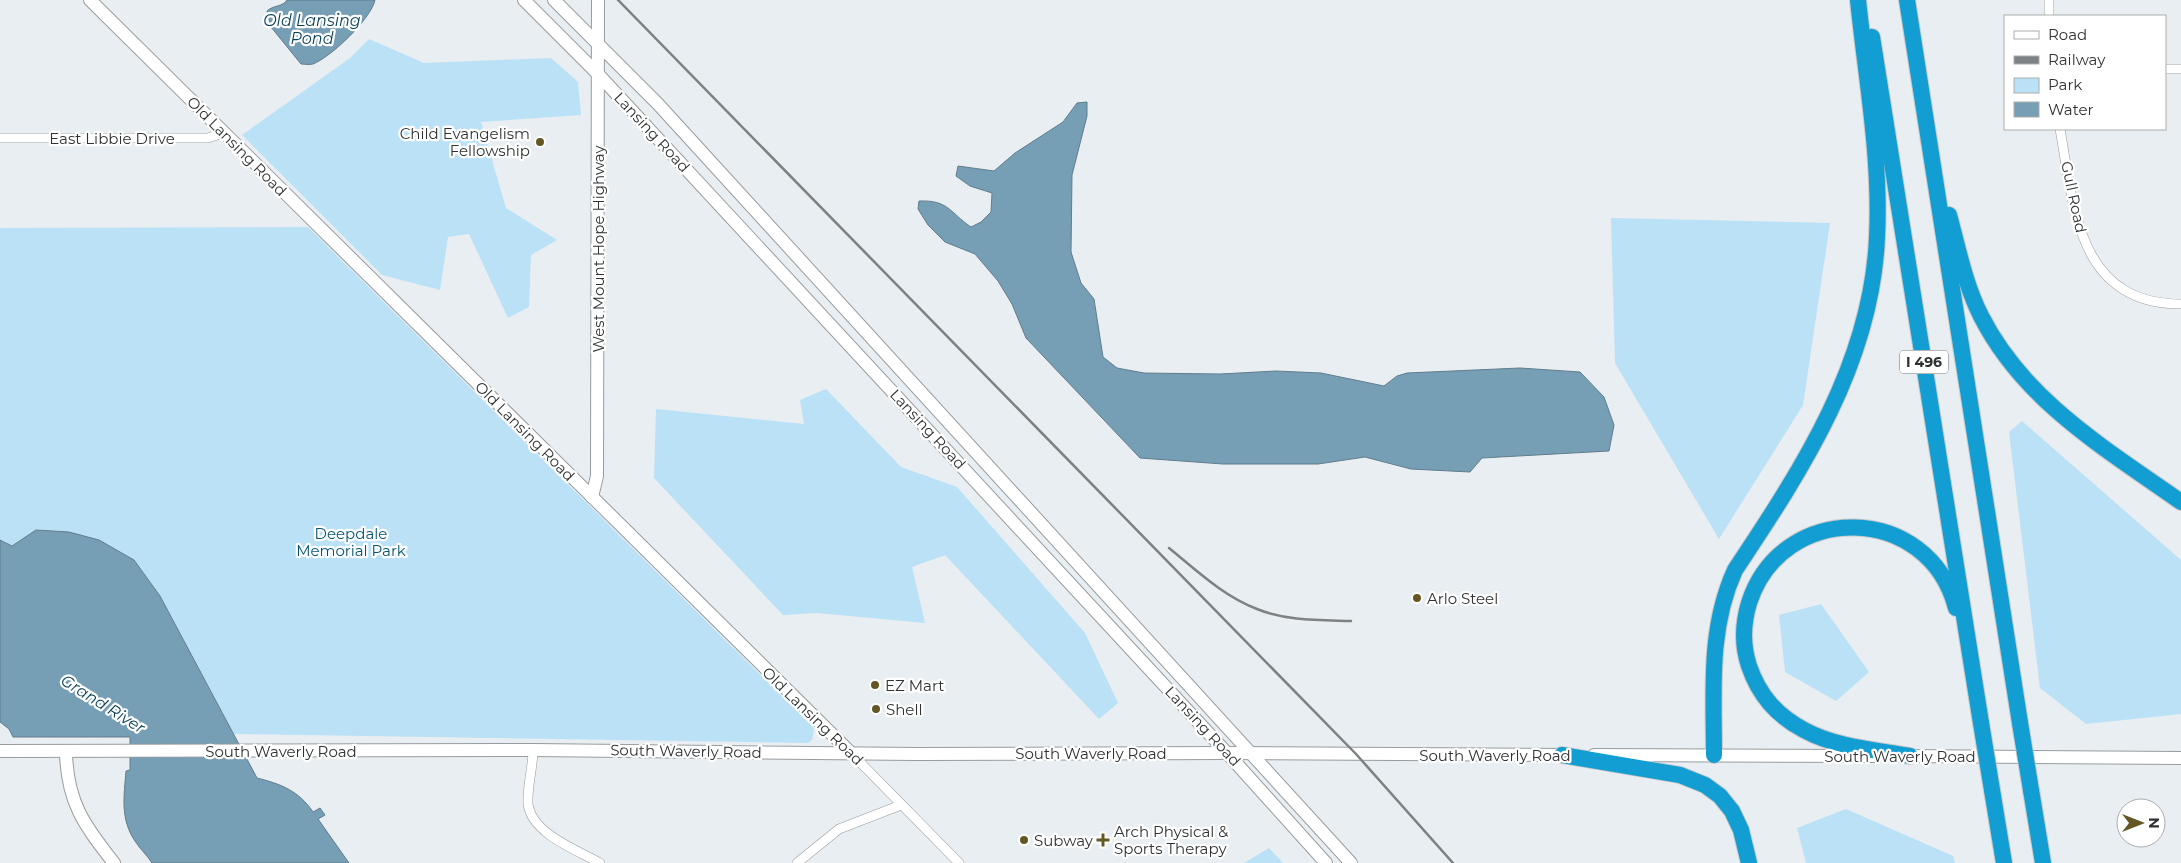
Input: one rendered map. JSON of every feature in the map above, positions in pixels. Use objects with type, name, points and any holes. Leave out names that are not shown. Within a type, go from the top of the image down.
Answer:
[{"type":"highway","points":[[1714,755],[1714,648],[1718,621],[1726,591],[1735,570],[1815,443],[1835,404],[1852,362],[1870,293],[1877,238],[1876,171],[1858,0]]},
{"type":"highway","name":"I 496","points":[[1866,0],[2004,863]]},
{"type":"highway","name":"I 496","points":[[1907,0],[2042,863]]},
{"type":"highway","points":[[1926,128],[1964,269],[1981,316],[2001,348],[2029,385],[2054,410],[2084,434],[2181,502]]},
{"type":"highway","points":[[1910,756],[1840,743],[1806,731],[1777,712],[1756,684],[1746,658],[1744,639],[1746,613],[1757,583],[1775,559],[1788,547],[1816,532],[1856,526],[1882,531],[1913,545],[1939,570],[1952,595],[1978,700]]},
{"type":"highway","points":[[1562,755],[1680,775],[1705,784],[1720,796],[1732,811],[1741,830],[1749,863]]},
{"type":"main road","name":"Old Lansing Road","points":[[90,0],[851,753]]},
{"type":"main road","name":"Lansing Road","points":[[524,0],[598,74],[1227,752],[1326,863]]},
{"type":"main road","name":"Lansing Road","points":[[554,0],[658,104],[1351,863]]},
{"type":"main road","name":"West Mount Hope Highway","points":[[592,497],[597,476],[598,0]]},
{"type":"main road","name":"South Waverly Road","points":[[0,751],[1227,752],[2181,758]]},
{"type":"main road","points":[[66,752],[68,780],[76,808],[114,863]]},
{"type":"street","points":[[2049,0],[2049,15]]},
{"type":"street","points":[[2166,69],[2181,69]]},
{"type":"street","name":"Gull Road","points":[[2060,130],[2078,229],[2087,250],[2100,269],[2118,286],[2142,298],[2167,304],[2181,304]]},
{"type":"street","name":"East Libbie Drive","points":[[0,138],[208,138],[224,133]]},
{"type":"street","points":[[534,750],[528,803],[534,820],[541,830],[600,863]]},
{"type":"street","name":"Old Lansing Road","points":[[851,753],[959,863]]},
{"type":"street","points":[[797,863],[839,829],[901,805]]},
{"type":"green space","points":[[369,39],[424,63],[551,58],[578,82],[581,115],[481,122],[506,208],[557,240],[531,255],[529,307],[508,318],[469,234],[448,237],[440,290],[382,275],[242,135],[350,58]]},
{"type":"green space","points":[[1611,218],[1830,223],[1803,405],[1719,539],[1615,363]]},
{"type":"green space","name":"Deepdale Memorial Park","points":[[308,227],[814,728],[812,740],[808,743],[234,734],[160,596],[134,560],[36,530],[12,546],[0,540],[0,228]]},
{"type":"green space","points":[[826,389],[901,467],[957,487],[1085,633],[1118,703],[1099,719],[945,555],[912,567],[925,623],[817,613],[783,615],[654,478],[656,409],[804,424],[800,400]]},
{"type":"green space","points":[[2022,421],[2181,560],[2181,714],[2086,724],[2040,688],[2009,432]]},
{"type":"green space","points":[[1821,604],[1869,672],[1836,701],[1785,672],[1779,615]]},
{"type":"green space","points":[[1846,809],[1953,856],[1955,863],[1806,863],[1797,828]]},
{"type":"green space","points":[[1269,848],[1283,863],[1244,863]]},
{"type":"water","name":"Old Lansing Pond","points":[[287,0],[375,0],[372,8],[358,27],[330,54],[313,64],[301,64],[271,27],[267,11],[283,4]]},
{"type":"water","points":[[1087,102],[1087,116],[1072,175],[1071,252],[1081,283],[1094,299],[1103,357],[1117,368],[1144,373],[1220,374],[1276,371],[1321,373],[1384,386],[1397,376],[1407,373],[1520,368],[1580,372],[1604,397],[1614,425],[1609,451],[1482,458],[1470,472],[1411,469],[1365,457],[1318,464],[1223,464],[1140,458],[1026,338],[1012,304],[998,281],[975,254],[945,242],[928,225],[918,209],[919,201],[929,201],[948,208],[971,227],[981,222],[991,212],[992,193],[970,186],[956,176],[958,166],[994,171],[1015,153],[1063,122],[1077,103]]},
{"type":"water","name":"Grand River","points":[[36,530],[69,532],[99,540],[134,560],[160,596],[257,778],[289,789],[302,799],[313,812],[320,808],[325,815],[318,819],[349,863],[152,863],[130,833],[125,816],[124,789],[126,771],[130,770],[130,737],[13,737],[9,729],[0,722],[0,540],[12,546]]},
{"type":"railway","points":[[618,0],[1356,754],[1453,863]]},
{"type":"railway","points":[[1169,548],[1221,590],[1257,609],[1291,618],[1351,621]]},
{"type":"place","name":"Child Evangelism Fellowship","points":[[540,142]]},
{"type":"place","name":"Arlo Steel","points":[[1417,598]]},
{"type":"place","name":"EZ Mart","points":[[875,685]]},
{"type":"place","name":"Shell","points":[[876,709]]},
{"type":"place","name":"Subway","points":[[1024,840]]},
{"type":"place","name":"Arch Physical & Sports Therapy","points":[[1103,840]]}]
